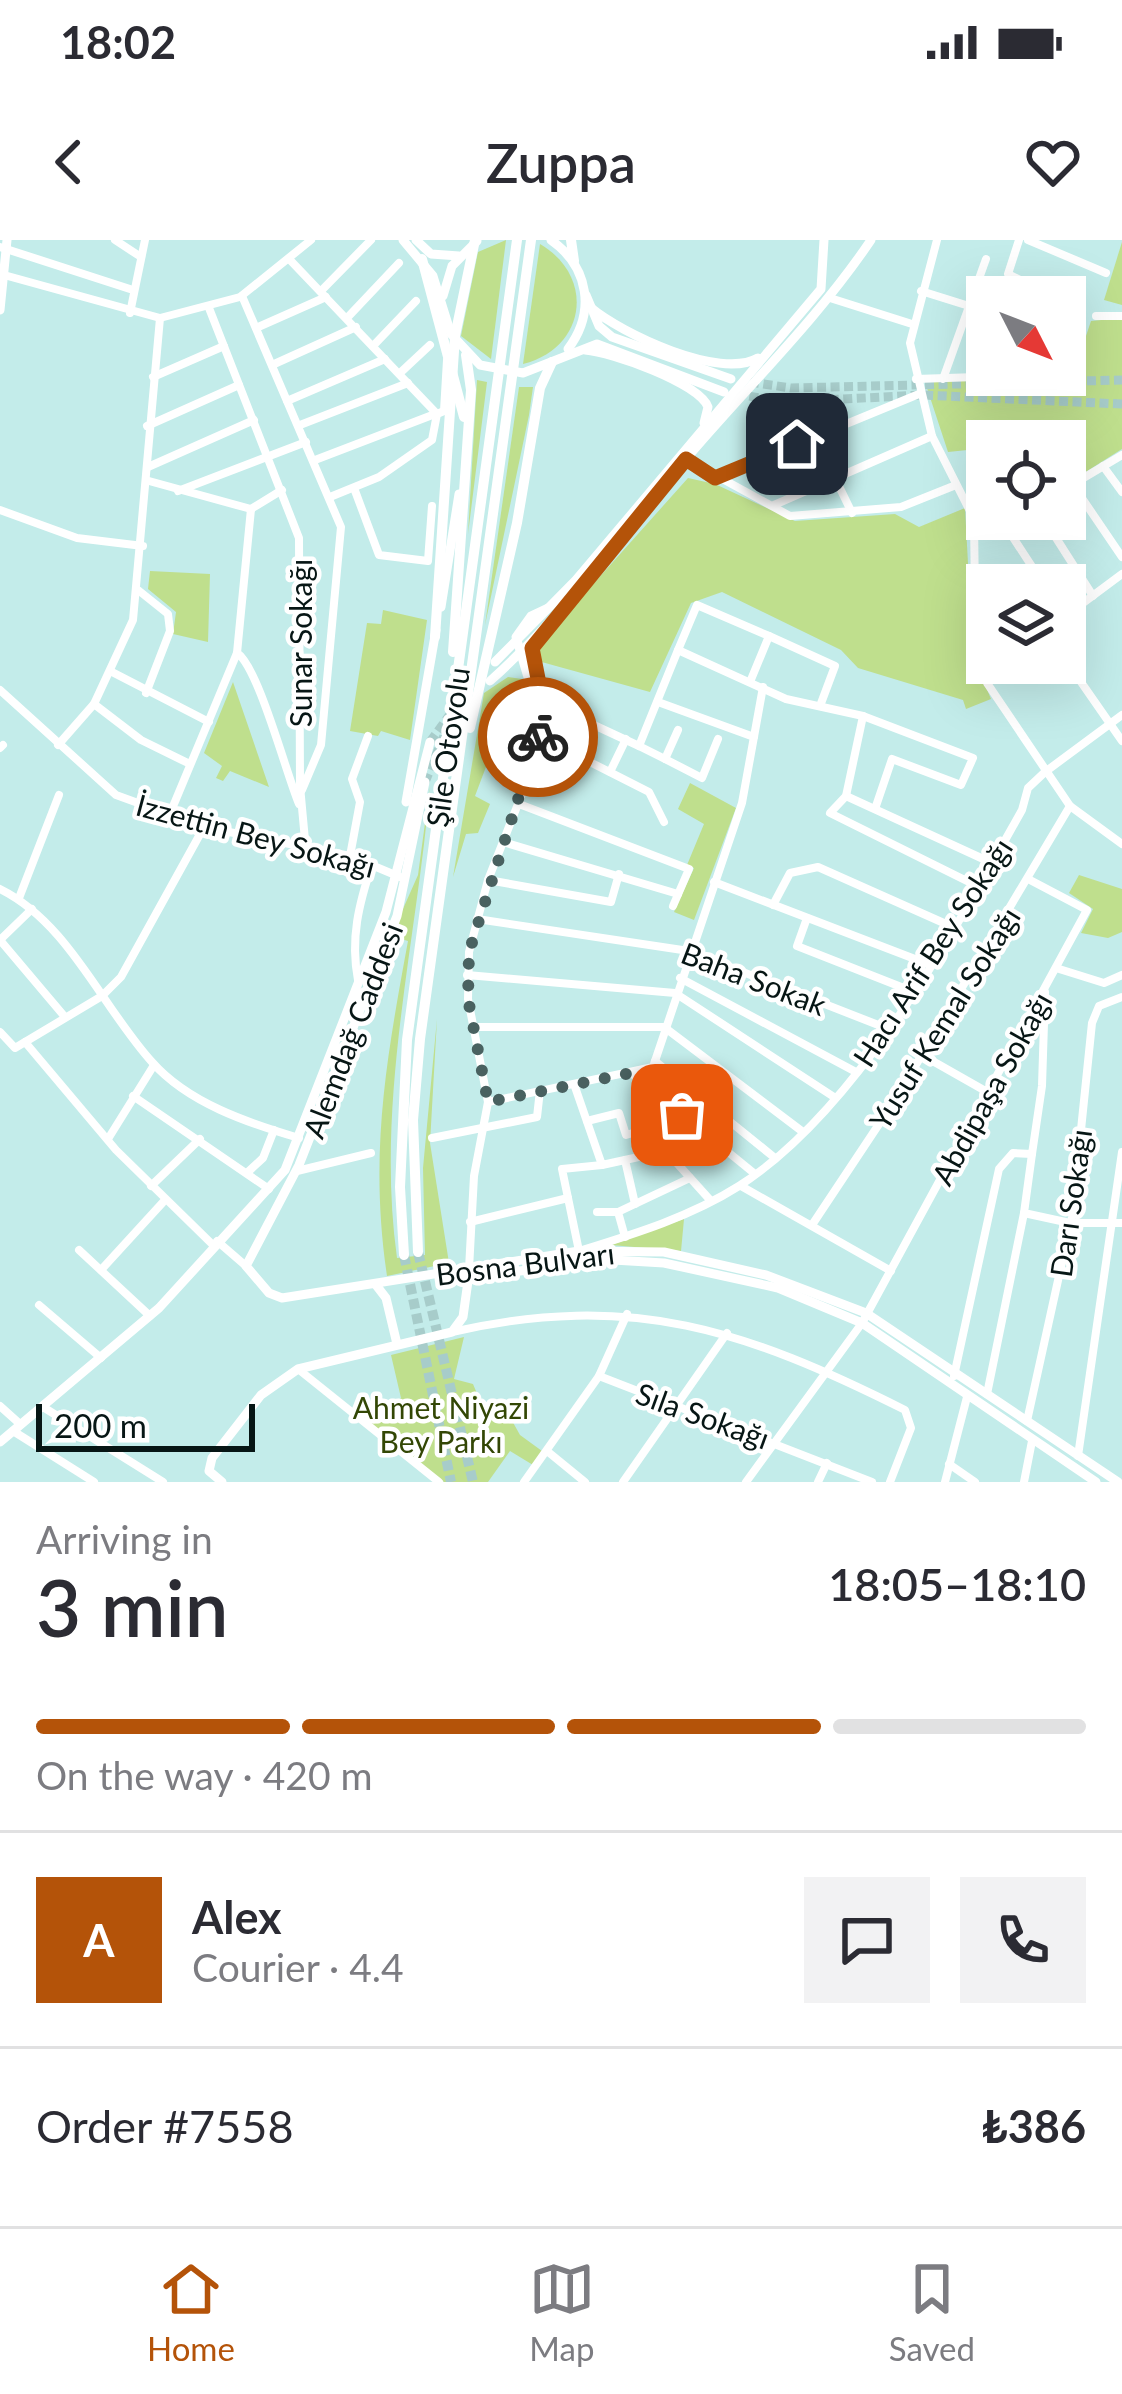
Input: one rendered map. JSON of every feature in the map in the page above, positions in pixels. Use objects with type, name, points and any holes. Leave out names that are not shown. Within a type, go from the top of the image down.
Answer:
[{"type":"highway","points":[[435,637],[455,336],[477,240]]},
{"type":"highway","name":"Şile Otoyolu","points":[[517,240],[499,416],[413,1120],[411,1253],[400,1187],[407,1040],[450,721],[499,416],[530,240]]},
{"type":"highway","points":[[571,240],[574,261]]},
{"type":"highway","points":[[422,259],[466,428]]},
{"type":"highway","points":[[450,721],[471,390],[466,355]]},
{"type":"highway","points":[[451,820],[517,523],[540,388],[552,362]]},
{"type":"main road","points":[[403,240],[422,259],[443,302],[451,334],[466,355],[509,373],[552,362],[569,351],[609,346],[724,392]]},
{"type":"main road","points":[[416,240],[431,254],[459,256]]},
{"type":"main road","points":[[443,302],[447,277],[459,256],[477,240]]},
{"type":"main road","points":[[551,240],[574,261],[598,326],[612,337],[731,379]]},
{"type":"main road","points":[[539,714],[518,630],[531,616],[553,606],[821,289],[826,267],[824,240]]},
{"type":"main road","points":[[539,714],[531,656],[544,632],[686,459],[830,298],[871,240]]},
{"type":"main road","points":[[0,310],[5,245]]},
{"type":"main road","points":[[826,267],[838,262],[848,274]]},
{"type":"main road","points":[[569,351],[588,301]]},
{"type":"main road","points":[[588,301],[632,333],[713,362],[746,365],[768,352]]},
{"type":"main road","points":[[569,351],[610,354],[704,396],[708,416],[698,433]]},
{"type":"main road","points":[[405,831],[406,790],[464,460]]},
{"type":"main road","points":[[495,662],[544,632]]},
{"type":"main road","points":[[521,646],[490,681],[508,671],[528,680]]},
{"type":"main road","name":"Alemdağ Caddesi","points":[[246,1266],[297,1172],[304,1138],[397,875],[430,742]]},
{"type":"main road","name":"Alemdağ Caddesi","points":[[304,1138],[408,881],[425,782]]},
{"type":"main road","points":[[0,1442],[150,1316],[269,1189],[304,1138]]},
{"type":"main road","points":[[269,1189],[274,1197],[284,1197]]},
{"type":"main road","points":[[255,1202],[267,1204],[274,1216]]},
{"type":"main road","name":"Bosna Bulvarı","points":[[469,1273],[579,1251],[664,1252],[799,1283],[864,1318],[1118,1482]]},
{"type":"main road","name":"Bosna Bulvarı","points":[[246,1266],[269,1293],[282,1298],[580,1260],[664,1263],[763,1283],[864,1318],[967,1397],[1096,1482]]},
{"type":"main road","points":[[222,1481],[209,1471],[212,1458],[261,1395],[298,1369],[452,1332],[463,1317],[469,1273]]},
{"type":"main road","points":[[376,1285],[386,1298],[397,1344]]},
{"type":"street","points":[[115,240],[141,257]]},
{"type":"street","points":[[130,313],[145,240]]},
{"type":"street","points":[[4,275],[160,318],[242,296],[311,240]]},
{"type":"street","points":[[256,328],[324,294],[371,240]]},
{"type":"street","points":[[937,240],[912,324],[916,379],[932,436],[966,504]]},
{"type":"street","points":[[1012,276],[1008,274],[1023,240],[1106,273]]},
{"type":"street","points":[[5,245],[133,290]]},
{"type":"street","points":[[980,276],[986,259]]},
{"type":"street","points":[[291,260],[437,414]]},
{"type":"street","points":[[347,318],[399,263]]},
{"type":"street","points":[[921,291],[966,305]]},
{"type":"street","points":[[242,296],[315,460],[341,539],[318,762],[301,791]]},
{"type":"street","points":[[830,298],[912,324]]},
{"type":"street","points":[[373,346],[416,301]]},
{"type":"street","name":"Sunar Sokağı","points":[[209,308],[299,538],[301,808],[306,851]]},
{"type":"street","points":[[943,379],[966,314]]},
{"type":"street","points":[[1096,316],[1122,316]]},
{"type":"street","points":[[58,745],[94,704],[112,672],[138,590],[152,483],[147,426],[160,318]]},
{"type":"street","points":[[272,364],[356,327]]},
{"type":"street","points":[[400,374],[430,345]]},
{"type":"street","points":[[152,377],[224,346]]},
{"type":"street","points":[[287,401],[385,358]]},
{"type":"street","points":[[315,460],[444,411],[447,359]]},
{"type":"street","points":[[916,379],[966,378]]},
{"type":"street","points":[[300,425],[408,382]]},
{"type":"street","points":[[147,426],[239,385]]},
{"type":"street","points":[[715,478],[920,394]]},
{"type":"street","points":[[330,497],[354,488],[432,440],[437,414]]},
{"type":"street","points":[[148,466],[254,420]]},
{"type":"street","points":[[773,506],[932,436]]},
{"type":"street","points":[[178,491],[306,442]]},
{"type":"street","points":[[1086,476],[1122,454]]},
{"type":"street","points":[[686,459],[790,516],[812,518],[901,507],[956,485]]},
{"type":"street","points":[[1103,466],[1122,493]]},
{"type":"street","points":[[835,478],[852,513]]},
{"type":"street","points":[[152,483],[250,508],[282,490]]},
{"type":"street","points":[[354,488],[379,555],[428,561],[432,506]]},
{"type":"street","points":[[169,816],[237,653],[250,508]]},
{"type":"street","points":[[1086,509],[1122,557]]},
{"type":"street","points":[[0,510],[77,538],[143,546]]},
{"type":"street","points":[[1058,540],[1093,596]]},
{"type":"street","points":[[1086,599],[1120,579]]},
{"type":"street","points":[[138,590],[168,614],[170,631],[146,693]]},
{"type":"street","points":[[639,746],[697,605],[835,666],[820,706]]},
{"type":"street","points":[[750,682],[769,636]]},
{"type":"street","points":[[678,650],[763,687],[863,716],[973,758],[961,785],[892,759],[876,806]]},
{"type":"street","points":[[237,653],[260,683],[274,744],[301,808]]},
{"type":"street","points":[[112,672],[208,722]]},
{"type":"street","points":[[988,684],[1070,806],[1122,844]]},
{"type":"street","points":[[1083,684],[1122,741]]},
{"type":"street","points":[[488,1102],[631,1073],[655,1061],[742,803],[763,687]]},
{"type":"street","name":"İzzettin Bey Sokağı","points":[[0,689],[116,795],[204,826],[306,851],[350,856],[408,881]]},
{"type":"street","points":[[658,702],[754,737]]},
{"type":"street","points":[[94,704],[141,740],[190,764]]},
{"type":"street","points":[[469,1273],[470,1222],[488,1102],[467,975],[488,880],[533,766],[539,714],[568,713],[702,778],[718,739]]},
{"type":"street","points":[[1045,772],[1122,715]]},
{"type":"street","points":[[863,716],[846,796],[830,813],[977,886]]},
{"type":"street","points":[[665,759],[678,730]]},
{"type":"street","points":[[350,856],[360,802],[352,779],[368,736]]},
{"type":"street","points":[[610,772],[626,739]]},
{"type":"street","points":[[580,757],[649,792],[664,822]]},
{"type":"street","name":"Hacı Arif Bey Sokağı","points":[[579,1251],[711,1201],[755,1174],[803,1132],[856,1072],[914,992],[992,862],[1028,788],[1045,772]]},
{"type":"street","points":[[19,898],[59,795]]},
{"type":"street","points":[[846,796],[992,862]]},
{"type":"street","points":[[519,804],[689,869],[673,906]]},
{"type":"street","name":"Yusuf Kemal Sokağı","points":[[812,1226],[1030,880],[1070,806]]},
{"type":"street","points":[[0,1032],[15,1048],[102,996],[121,977],[204,826]]},
{"type":"street","points":[[503,842],[679,894]]},
{"type":"street","points":[[358,984],[352,953],[356,913],[372,864]]},
{"type":"street","points":[[773,904],[790,873],[818,867],[955,928]]},
{"type":"street","points":[[488,880],[611,902],[619,874]]},
{"type":"street","name":"Abdipaşa Sokağı","points":[[746,1482],[864,1318],[1087,910],[1030,880]]},
{"type":"street","points":[[714,881],[928,964]]},
{"type":"street","points":[[0,889],[32,909],[154,1065],[177,1085],[246,1122],[304,1138]]},
{"type":"street","points":[[32,909],[0,940],[65,1017]]},
{"type":"street","points":[[808,918],[797,946],[914,992]]},
{"type":"street","name":"Baha Sokak","points":[[477,920],[689,951],[886,1028]]},
{"type":"street","points":[[1056,968],[1103,983],[1122,975]]},
{"type":"street","points":[[467,975],[675,993],[834,1097]]},
{"type":"street","points":[[680,978],[856,1072]]},
{"type":"street","points":[[986,1396],[1024,1213],[1042,1086],[1045,991]]},
{"type":"street","name":"Darı Sokağı","points":[[1026,1423],[1070,1223],[1092,1023],[1099,1006],[1122,997]]},
{"type":"street","points":[[472,1027],[664,1027],[803,1132]]},
{"type":"street","points":[[25,1042],[151,1186],[246,1266]]},
{"type":"street","points":[[922,1055],[988,1093]]},
{"type":"street","points":[[655,1061],[775,1157]]},
{"type":"street","points":[[108,1139],[154,1065]]},
{"type":"street","points":[[631,1073],[755,1174]]},
{"type":"street","points":[[574,1084],[602,1165]]},
{"type":"street","points":[[432,1138],[537,1117],[540,1090]]},
{"type":"street","points":[[134,1096],[269,1189]]},
{"type":"street","points":[[587,1120],[616,1112],[626,1135],[686,1118]]},
{"type":"street","points":[[249,1172],[263,1158],[274,1130]]},
{"type":"street","points":[[151,1186],[200,1139]]},
{"type":"street","points":[[579,1251],[562,1168],[665,1151],[711,1201]]},
{"type":"street","points":[[1078,1456],[1085,1379],[1118,1223],[1122,1152]]},
{"type":"street","points":[[297,1172],[371,1153]]},
{"type":"street","points":[[954,1376],[999,1169],[1013,1153],[1032,1154]]},
{"type":"street","points":[[625,1160],[635,1204]]},
{"type":"street","points":[[597,1212],[619,1212],[690,1178]]},
{"type":"street","points":[[740,1185],[891,1271]]},
{"type":"street","points":[[470,1222],[568,1198]]},
{"type":"street","points":[[100,1270],[165,1199]]},
{"type":"street","points":[[619,1212],[626,1237]]},
{"type":"street","points":[[1024,1213],[1070,1223],[1118,1223]]},
{"type":"street","points":[[80,1250],[150,1316]]},
{"type":"street","points":[[39,1305],[101,1358]]},
{"type":"street","points":[[452,1332],[528,1315],[627,1315],[727,1333],[828,1372],[905,1410],[910,1428],[890,1482]]},
{"type":"street","points":[[524,1482],[599,1376],[627,1315]]},
{"type":"street","points":[[463,1317],[473,1327]]},
{"type":"street","points":[[623,1482],[727,1333]]},
{"type":"street","points":[[298,1369],[440,1482]]},
{"type":"street","name":"Sıla Sokağı","points":[[599,1376],[872,1482]]},
{"type":"street","points":[[944,1482],[967,1397]]},
{"type":"street","points":[[0,1406],[17,1427],[94,1482]]},
{"type":"street","points":[[43,1407],[163,1482]]},
{"type":"street","points":[[1026,1481],[1032,1441]]},
{"type":"street","points":[[547,1451],[585,1482]]},
{"type":"street","points":[[818,1482],[827,1463]]},
{"type":"street","points":[[950,1464],[975,1482]]},
{"type":"green space","points":[[506,240],[491,359],[461,336],[478,252]]},
{"type":"green space","points":[[1122,242],[1122,305],[1104,300]]},
{"type":"green space","points":[[540,244],[570,274],[576,310],[560,343],[523,364]]},
{"type":"green space","points":[[1122,318],[1122,449],[1086,472],[1086,420],[966,420],[966,450],[948,452],[925,382],[966,380],[966,396],[1086,396],[1086,336],[1091,321]]},
{"type":"green space","points":[[477,380],[487,382],[468,534]]},
{"type":"green space","points":[[519,387],[533,387],[485,625]]},
{"type":"green space","points":[[688,478],[715,484],[795,521],[895,514],[919,527],[965,508],[966,684],[985,684],[991,699],[966,709],[963,700],[858,668],[841,650],[722,592],[691,603],[650,692],[538,661],[537,647]]},
{"type":"green space","points":[[150,571],[210,574],[208,642],[173,634],[176,612],[148,589]]},
{"type":"green space","points":[[383,610],[427,620],[410,740],[381,731],[378,736],[350,731],[367,623],[381,624]]},
{"type":"green space","points":[[508,677],[522,679],[528,699],[503,692],[495,743],[475,796],[490,804],[478,833],[466,834],[453,877],[484,693]]},
{"type":"green space","points":[[233,682],[269,787],[230,771],[223,781],[216,778],[222,766],[204,753]]},
{"type":"green space","points":[[690,783],[736,808],[694,920],[674,912],[694,868],[687,865],[704,824],[678,809]]},
{"type":"green space","points":[[430,786],[394,1080],[392,1199],[397,1258],[425,1255],[423,1168],[437,1019],[430,1143],[449,1263],[387,1276],[380,1189],[382,1108],[408,941],[391,936],[418,875]]},
{"type":"green space","points":[[1079,875],[1122,889],[1122,932],[1108,938],[1081,933],[1093,909],[1069,893]]},
{"type":"green space","points":[[684,1219],[681,1251],[611,1245]]},
{"type":"green space","name":"Ahmet Niyazi Bey Parkı","points":[[464,1337],[454,1379],[473,1384],[483,1408],[501,1401],[520,1435],[542,1451],[533,1465],[510,1451],[488,1482],[444,1482],[369,1422],[401,1398],[391,1355]]},
{"type":"tunnel","points":[[750,382],[791,388],[1122,380]]},
{"type":"tunnel","points":[[736,394],[785,402],[922,395],[1122,404]]},
{"type":"tunnel","points":[[430,742],[470,687]]},
{"type":"tunnel","points":[[425,782],[446,731]]},
{"type":"tunnel","points":[[418,1252],[473,1482]]},
{"type":"tunnel","points":[[404,1255],[451,1482]]},
{"type":"way so far","points":[[538,737],[533,766],[488,880],[469,952],[468,999],[488,1102],[631,1073],[682,1115]]},
{"type":"route","points":[[538,737],[541,694],[532,648],[686,459],[715,478],[797,444]]}]
